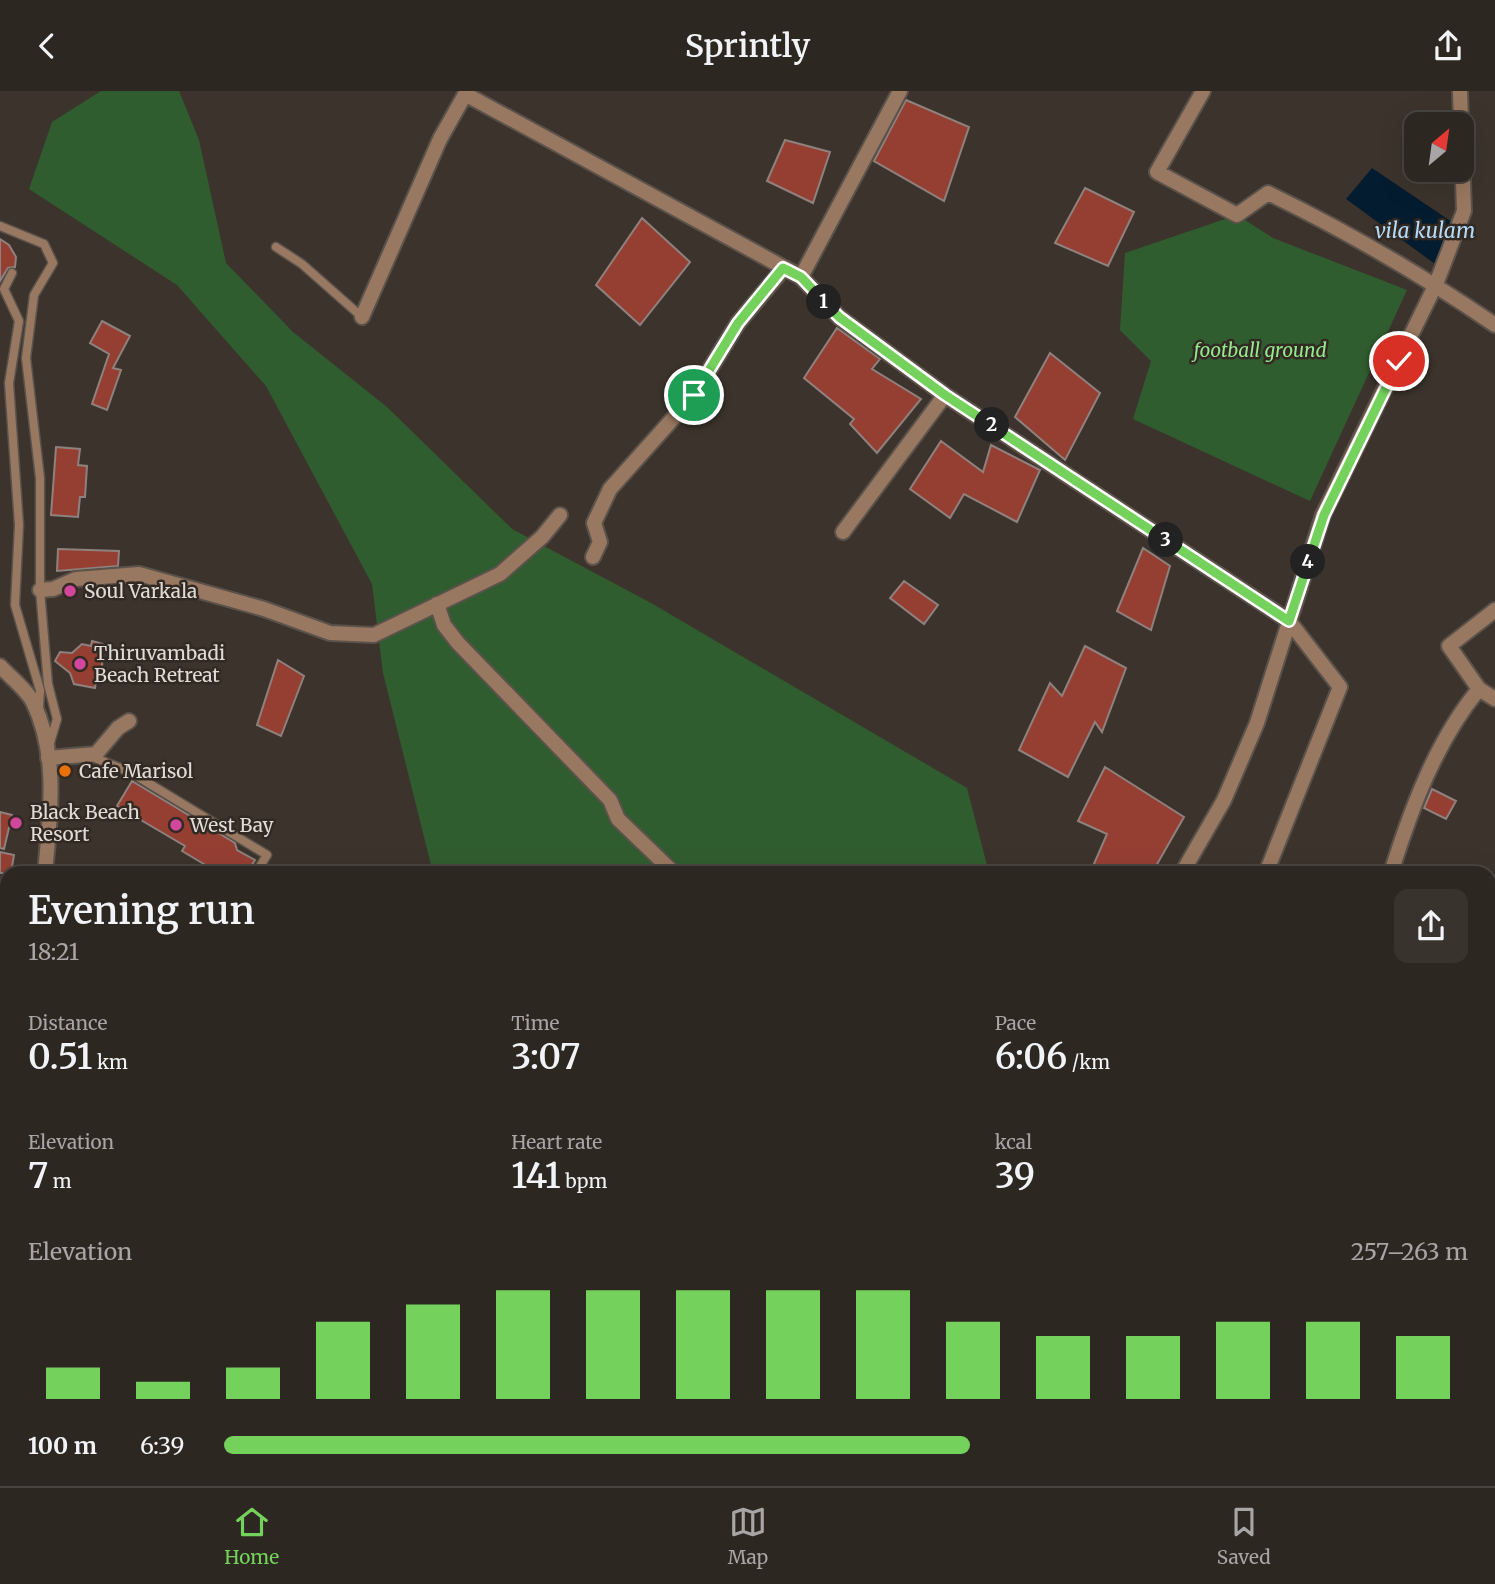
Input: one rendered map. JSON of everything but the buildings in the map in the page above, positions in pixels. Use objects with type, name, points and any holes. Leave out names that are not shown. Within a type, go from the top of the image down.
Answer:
[{"type":"street","points":[[801,277],[900,91]]},
{"type":"street","points":[[1203,91],[1157,172],[1237,215],[1268,193],[1352,234],[1436,284],[1495,325]]},
{"type":"street","points":[[1186,866],[1224,800],[1257,723],[1324,515],[1436,284],[1464,211],[1460,91]]},
{"type":"street","points":[[362,317],[440,139],[467,93],[801,277],[839,317],[945,395],[1289,621],[1340,687],[1269,866]]},
{"type":"street","points":[[593,557],[600,542],[594,523],[610,489],[694,395],[738,323],[783,268]]},
{"type":"street","points":[[843,532],[945,395]]},
{"type":"street","points":[[40,590],[53,589],[76,579],[139,574],[264,609],[330,633],[374,635],[500,574],[542,537],[560,515]]},
{"type":"street","points":[[437,604],[444,625],[458,643],[610,800],[618,819],[667,866]]},
{"type":"street","points":[[1495,610],[1449,646],[1479,689],[1495,699]]},
{"type":"street","points":[[0,666],[32,701],[48,753],[51,812],[46,866]]},
{"type":"street","points":[[1393,866],[1410,810],[1463,709],[1479,689]]},
{"type":"street","points":[[48,753],[90,756],[102,750],[118,728],[130,721]]},
{"type":"lane","points":[[0,226],[16,230],[44,244],[53,263],[34,295],[26,358],[40,478],[40,590],[48,684],[57,719],[48,753]]},
{"type":"lane","points":[[276,247],[302,264],[362,317]]},
{"type":"lane","points":[[12,274],[4,289],[19,321],[9,383],[19,525],[15,605],[40,690],[39,707],[48,753]]},
{"type":"lane","points":[[90,756],[130,772],[267,855],[260,866]]},
{"type":"green space","points":[[101,91],[179,91],[199,140],[226,263],[293,332],[387,407],[512,529],[651,603],[967,788],[987,866],[431,866],[383,673],[372,584],[266,386],[177,285],[29,189],[52,122]]},
{"type":"green space","name":"football ground","points":[[1237,215],[1273,238],[1407,290],[1310,501],[1133,419],[1151,361],[1120,330],[1125,253]]},
{"type":"water","name":"vila kulam","points":[[1372,168],[1455,224],[1435,264],[1346,199]]},
{"type":"place","name":"Soul Varkala","points":[[70,591]]},
{"type":"place","name":"Thiruvambadi Beach Retreat","points":[[80,664]]},
{"type":"place","name":"Cafe Marisol","points":[[65,771]]},
{"type":"place","name":"Black Beach Resort","points":[[16,823]]},
{"type":"place","name":"West Bay","points":[[176,825]]},
{"type":"route","points":[[694,395],[738,323],[764,295],[783,268],[801,277],[839,317],[945,395],[1289,621],[1324,515],[1399,361]]}]
